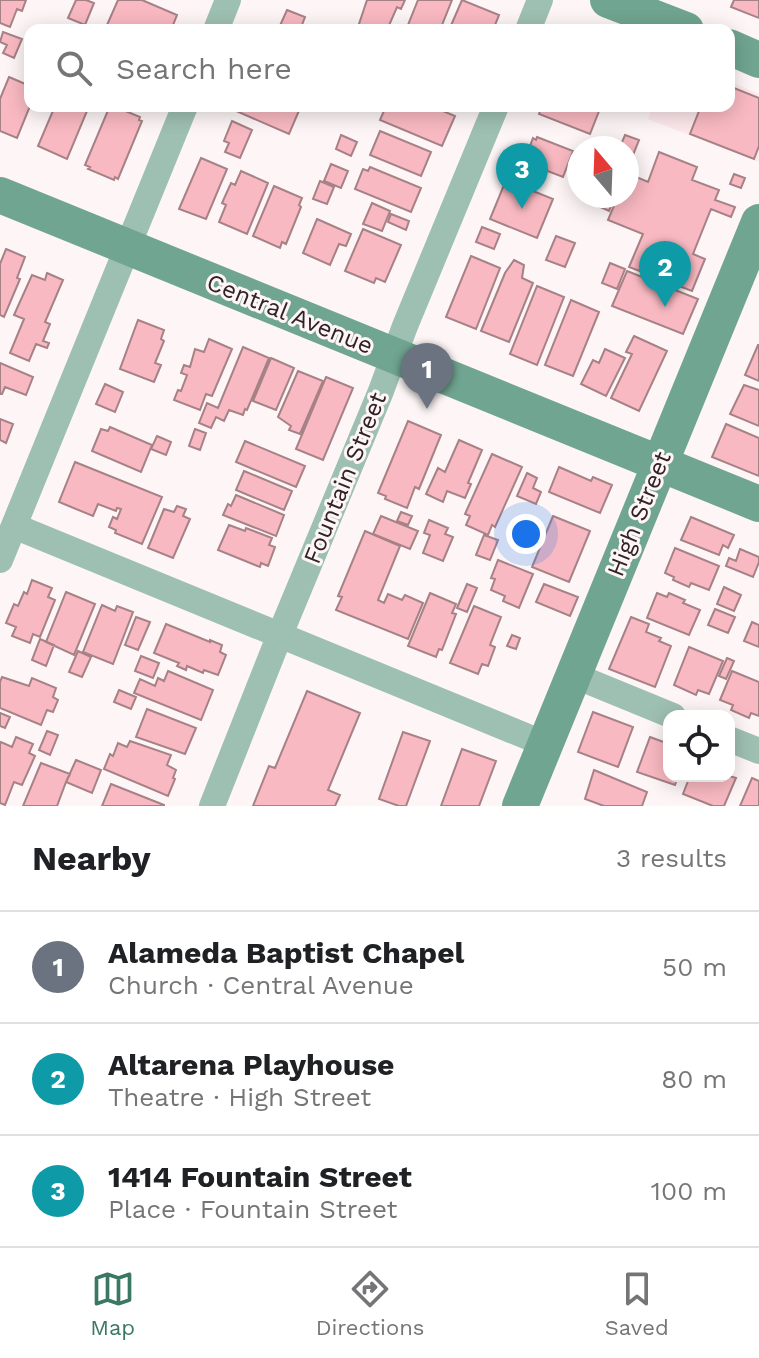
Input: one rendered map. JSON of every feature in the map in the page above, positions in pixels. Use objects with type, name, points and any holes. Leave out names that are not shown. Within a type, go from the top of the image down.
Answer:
[{"type":"street","points":[[218,24],[228,0]]},
{"type":"street","points":[[530,24],[540,0]]},
{"type":"street","points":[[608,0],[670,24]]},
{"type":"street","points":[[735,50],[759,60]]},
{"type":"street","points":[[0,560],[183,112]]},
{"type":"street","name":"Fountain Street","points":[[212,806],[494,112]]},
{"type":"street","name":"Central Avenue","points":[[0,195],[759,504]]},
{"type":"street","name":"High Street","points":[[520,806],[759,222]]},
{"type":"street","points":[[14,526],[545,744]]},
{"type":"street","points":[[573,675],[663,712]]},
{"type":"street","points":[[735,741],[759,751]]},
{"type":"shaded area","points":[[735,84],[759,94],[759,162],[648,119],[651,112],[735,112]]},
{"type":"building","points":[[0,0],[26,0],[22,11],[17,9],[10,27],[0,23]]},
{"type":"building","points":[[76,0],[94,3],[85,24],[68,18]]},
{"type":"building","points":[[118,0],[142,0],[177,15],[173,24],[107,24]]},
{"type":"building","points":[[367,0],[405,0],[401,9],[397,7],[390,24],[359,24]]},
{"type":"building","points":[[418,0],[452,0],[442,24],[408,24]]},
{"type":"building","points":[[462,0],[499,15],[495,24],[452,24]]},
{"type":"building","points":[[734,0],[759,0],[759,18],[731,7]]},
{"type":"building","points":[[287,10],[305,17],[302,24],[281,24]]},
{"type":"building","points":[[3,32],[22,39],[14,58],[3,53],[7,45],[0,42]]},
{"type":"building","points":[[9,77],[24,83],[24,112],[28,112],[17,138],[0,131],[0,99]]},
{"type":"building","points":[[735,88],[759,98],[759,146],[754,159],[690,134],[699,112],[735,112]]},
{"type":"building","points":[[52,112],[87,112],[67,159],[38,146]]},
{"type":"building","points":[[107,112],[128,112],[140,117],[142,121],[118,179],[88,169],[90,167],[85,165]]},
{"type":"building","points":[[239,112],[298,112],[289,134]]},
{"type":"building","points":[[383,112],[445,112],[455,116],[442,146],[380,120]]},
{"type":"building","points":[[540,112],[599,112],[590,134]]},
{"type":"building","points":[[232,121],[252,130],[240,158],[225,152],[229,143],[224,141]]},
{"type":"building","points":[[380,131],[431,152],[421,176],[370,155]]},
{"type":"building","points":[[341,135],[357,142],[351,156],[336,149]]},
{"type":"building","points":[[537,137],[567,149],[567,167],[563,177],[524,162],[533,138],[536,140]]},
{"type":"building","points":[[659,152],[697,167],[692,180],[719,190],[715,200],[735,207],[731,217],[711,209],[693,254],[705,259],[692,291],[629,267],[643,234],[608,220],[613,208],[639,208],[639,178],[648,182]]},
{"type":"building","points":[[201,158],[227,169],[206,219],[179,209]]},
{"type":"building","points":[[331,164],[348,171],[341,188],[324,181]]},
{"type":"building","points":[[370,167],[421,188],[411,212],[355,189],[363,169],[368,171]]},
{"type":"building","points":[[241,171],[268,183],[247,234],[219,222],[226,205],[222,203],[231,183],[235,185]]},
{"type":"building","points":[[734,174],[745,178],[741,188],[730,184]]},
{"type":"building","points":[[506,180],[553,199],[537,238],[490,219]]},
{"type":"building","points":[[320,181],[334,187],[327,204],[313,199]]},
{"type":"building","points":[[274,186],[302,198],[286,244],[282,242],[280,248],[253,236]]},
{"type":"building","points":[[372,203],[390,211],[382,231],[363,224]]},
{"type":"building","points":[[391,214],[409,221],[406,230],[388,222]]},
{"type":"building","points":[[317,219],[351,234],[346,246],[339,244],[330,265],[303,253]]},
{"type":"building","points":[[482,227],[500,234],[494,249],[476,242]]},
{"type":"building","points":[[363,229],[401,245],[385,282],[376,278],[374,283],[345,271]]},
{"type":"building","points":[[556,236],[575,243],[565,267],[546,260]]},
{"type":"building","points":[[6,249],[25,257],[17,278],[20,279],[4,317],[0,315],[0,264]]},
{"type":"building","points":[[471,256],[500,268],[476,329],[446,317]]},
{"type":"building","points":[[514,260],[524,265],[522,278],[533,283],[509,342],[481,331],[505,273]]},
{"type":"building","points":[[610,263],[625,269],[617,289],[602,283]]},
{"type":"building","points":[[627,271],[698,299],[683,334],[612,306]]},
{"type":"building","points":[[47,273],[63,280],[45,322],[50,324],[43,341],[49,343],[47,348],[36,344],[29,361],[10,353],[24,319],[14,315],[32,275],[45,280]]},
{"type":"building","points":[[537,286],[564,297],[537,365],[510,354]]},
{"type":"building","points":[[571,300],[599,312],[573,376],[545,365]]},
{"type":"building","points":[[138,320],[164,330],[161,339],[164,341],[155,363],[161,365],[154,382],[120,369]]},
{"type":"building","points":[[634,336],[667,351],[639,411],[611,398],[632,354],[626,352]]},
{"type":"building","points":[[209,339],[232,349],[212,396],[206,394],[200,410],[174,400],[187,375],[181,373],[184,365],[190,367],[195,349],[204,352]]},
{"type":"building","points":[[759,345],[759,381],[745,375]]},
{"type":"building","points":[[243,347],[269,358],[247,410],[243,415],[229,410],[224,421],[216,417],[211,428],[199,423],[207,403],[218,408]]},
{"type":"building","points":[[605,349],[625,358],[606,396],[581,384],[593,360],[599,363]]},
{"type":"building","points":[[271,358],[294,368],[276,410],[253,401]]},
{"type":"building","points":[[0,363],[33,377],[26,395],[5,387],[0,394]]},
{"type":"building","points":[[298,371],[323,381],[300,434],[289,430],[291,426],[278,417]]},
{"type":"building","points":[[326,377],[353,388],[323,460],[296,449]]},
{"type":"building","points":[[105,384],[123,392],[115,412],[96,404]]},
{"type":"building","points":[[744,385],[759,390],[759,426],[730,414]]},
{"type":"building","points":[[0,419],[13,424],[6,443],[0,440]]},
{"type":"building","points":[[408,421],[441,435],[419,489],[415,487],[407,508],[378,493]]},
{"type":"building","points":[[726,424],[759,438],[759,476],[712,457]]},
{"type":"building","points":[[110,427],[152,445],[141,472],[92,451],[101,429],[108,431]]},
{"type":"building","points":[[195,429],[206,433],[200,450],[189,446]]},
{"type":"building","points":[[157,436],[171,442],[166,455],[151,449]]},
{"type":"building","points":[[459,440],[482,450],[465,498],[447,491],[443,502],[426,494],[438,468],[445,472]]},
{"type":"building","points":[[245,441],[305,466],[296,487],[236,462]]},
{"type":"building","points":[[492,454],[522,467],[495,527],[492,525],[488,535],[466,525],[470,516],[465,514]]},
{"type":"building","points":[[75,462],[162,497],[142,544],[115,533],[116,530],[109,527],[121,509],[117,508],[116,511],[98,504],[93,516],[59,502]]},
{"type":"building","points":[[559,467],[591,481],[593,477],[612,485],[600,513],[549,492]]},
{"type":"building","points":[[244,471],[292,491],[284,510],[236,490]]},
{"type":"building","points":[[527,473],[537,478],[533,488],[541,492],[536,504],[517,496]]},
{"type":"building","points":[[236,495],[284,515],[276,536],[223,515]]},
{"type":"building","points":[[177,506],[186,509],[183,516],[190,519],[173,558],[148,548],[164,509],[174,512]]},
{"type":"building","points":[[401,512],[412,516],[408,525],[397,521]]},
{"type":"building","points":[[381,516],[418,531],[410,549],[373,534]]},
{"type":"building","points":[[553,516],[590,531],[569,582],[532,567]]},
{"type":"building","points":[[691,517],[734,535],[728,548],[723,545],[719,555],[681,540]]},
{"type":"building","points":[[429,520],[448,528],[445,534],[453,537],[443,561],[423,553],[430,535],[424,533]]},
{"type":"building","points":[[229,525],[272,538],[269,545],[275,547],[268,566],[261,563],[260,567],[218,550]]},
{"type":"building","points":[[365,531],[400,546],[378,600],[384,603],[388,594],[402,600],[405,595],[423,603],[408,639],[336,610],[342,597],[338,596]]},
{"type":"building","points":[[484,535],[498,540],[490,560],[476,555]]},
{"type":"building","points":[[675,548],[719,566],[709,590],[691,583],[689,587],[665,573]]},
{"type":"building","points":[[740,549],[759,557],[753,577],[726,566],[729,558],[736,561]]},
{"type":"building","points":[[498,560],[533,574],[519,608],[503,601],[505,596],[491,590],[495,579],[491,578]]},
{"type":"building","points":[[32,580],[52,588],[48,597],[55,600],[40,637],[33,634],[30,643],[12,636],[16,627],[6,623],[14,604],[18,606],[24,592],[27,594]]},
{"type":"building","points":[[467,584],[477,588],[467,612],[457,608]]},
{"type":"building","points":[[544,584],[578,597],[570,616],[536,602]]},
{"type":"building","points":[[724,587],[741,595],[734,611],[717,604]]},
{"type":"building","points":[[66,592],[95,604],[74,655],[46,642]]},
{"type":"building","points":[[430,593],[456,604],[452,613],[456,614],[442,650],[439,649],[436,657],[408,646]]},
{"type":"building","points":[[657,593],[667,597],[669,593],[700,610],[689,635],[647,618]]},
{"type":"building","points":[[102,605],[115,611],[117,606],[133,612],[113,664],[83,652]]},
{"type":"building","points":[[474,606],[501,617],[490,645],[495,647],[488,666],[482,664],[478,674],[450,663]]},
{"type":"building","points":[[715,609],[735,617],[728,633],[708,625]]},
{"type":"building","points":[[136,617],[150,622],[138,650],[125,645]]},
{"type":"building","points":[[631,617],[649,624],[646,632],[671,646],[655,687],[609,669]]},
{"type":"building","points":[[752,622],[759,625],[759,647],[744,641]]},
{"type":"building","points":[[166,624],[222,645],[220,652],[226,655],[218,675],[187,666],[186,670],[177,666],[179,663],[154,653]]},
{"type":"building","points":[[512,635],[520,638],[516,649],[507,646]]},
{"type":"building","points":[[40,639],[54,645],[46,666],[32,660]]},
{"type":"building","points":[[689,647],[723,661],[709,694],[698,690],[696,695],[674,685]]},
{"type":"building","points":[[78,651],[91,657],[82,677],[69,672]]},
{"type":"building","points":[[141,656],[159,663],[153,678],[135,671]]},
{"type":"building","points":[[727,658],[734,661],[726,679],[719,676]]},
{"type":"building","points":[[168,671],[213,690],[201,720],[134,693],[140,679],[155,686],[158,678],[164,681]]},
{"type":"building","points":[[732,671],[759,682],[759,716],[751,713],[749,718],[731,710],[733,705],[720,700]]},
{"type":"building","points":[[2,677],[29,686],[32,678],[56,688],[53,697],[58,700],[53,712],[47,710],[41,725],[0,708]]},
{"type":"building","points":[[119,690],[136,697],[131,709],[114,702]]},
{"type":"building","points":[[307,691],[360,713],[328,790],[340,795],[335,806],[253,806],[269,766],[275,768]]},
{"type":"building","points":[[147,709],[196,728],[185,754],[136,737]]},
{"type":"building","points":[[593,712],[633,727],[618,767],[578,752]]},
{"type":"building","points":[[0,713],[10,717],[5,728],[0,726]]},
{"type":"building","points":[[47,731],[58,735],[50,755],[39,750]]},
{"type":"building","points":[[403,732],[430,741],[406,806],[399,806],[379,799]]},
{"type":"building","points":[[16,737],[33,744],[29,753],[35,756],[22,785],[14,782],[5,805],[0,803],[0,744],[12,747]]},
{"type":"building","points":[[650,737],[663,742],[663,781],[637,772]]},
{"type":"building","points":[[130,741],[171,755],[167,765],[176,770],[168,796],[104,769],[118,743],[127,747]]},
{"type":"building","points":[[462,749],[496,761],[479,806],[441,806]]},
{"type":"building","points":[[76,760],[101,770],[92,793],[66,782]]},
{"type":"building","points":[[41,763],[70,774],[57,806],[23,806]]},
{"type":"building","points":[[594,770],[647,792],[642,806],[604,806],[585,799]]},
{"type":"building","points":[[752,778],[759,781],[759,806],[740,806]]},
{"type":"building","points":[[688,782],[734,782],[724,806],[713,806],[683,794]]},
{"type":"building","points":[[111,784],[164,805],[164,806],[102,806]]},
{"type":"place","name":"1414 Fountain Street","points":[[522,209]]},
{"type":"place","name":"Altarena Playhouse","points":[[665,307]]},
{"type":"place","name":"Alameda Baptist Chapel","points":[[427,409]]}]
